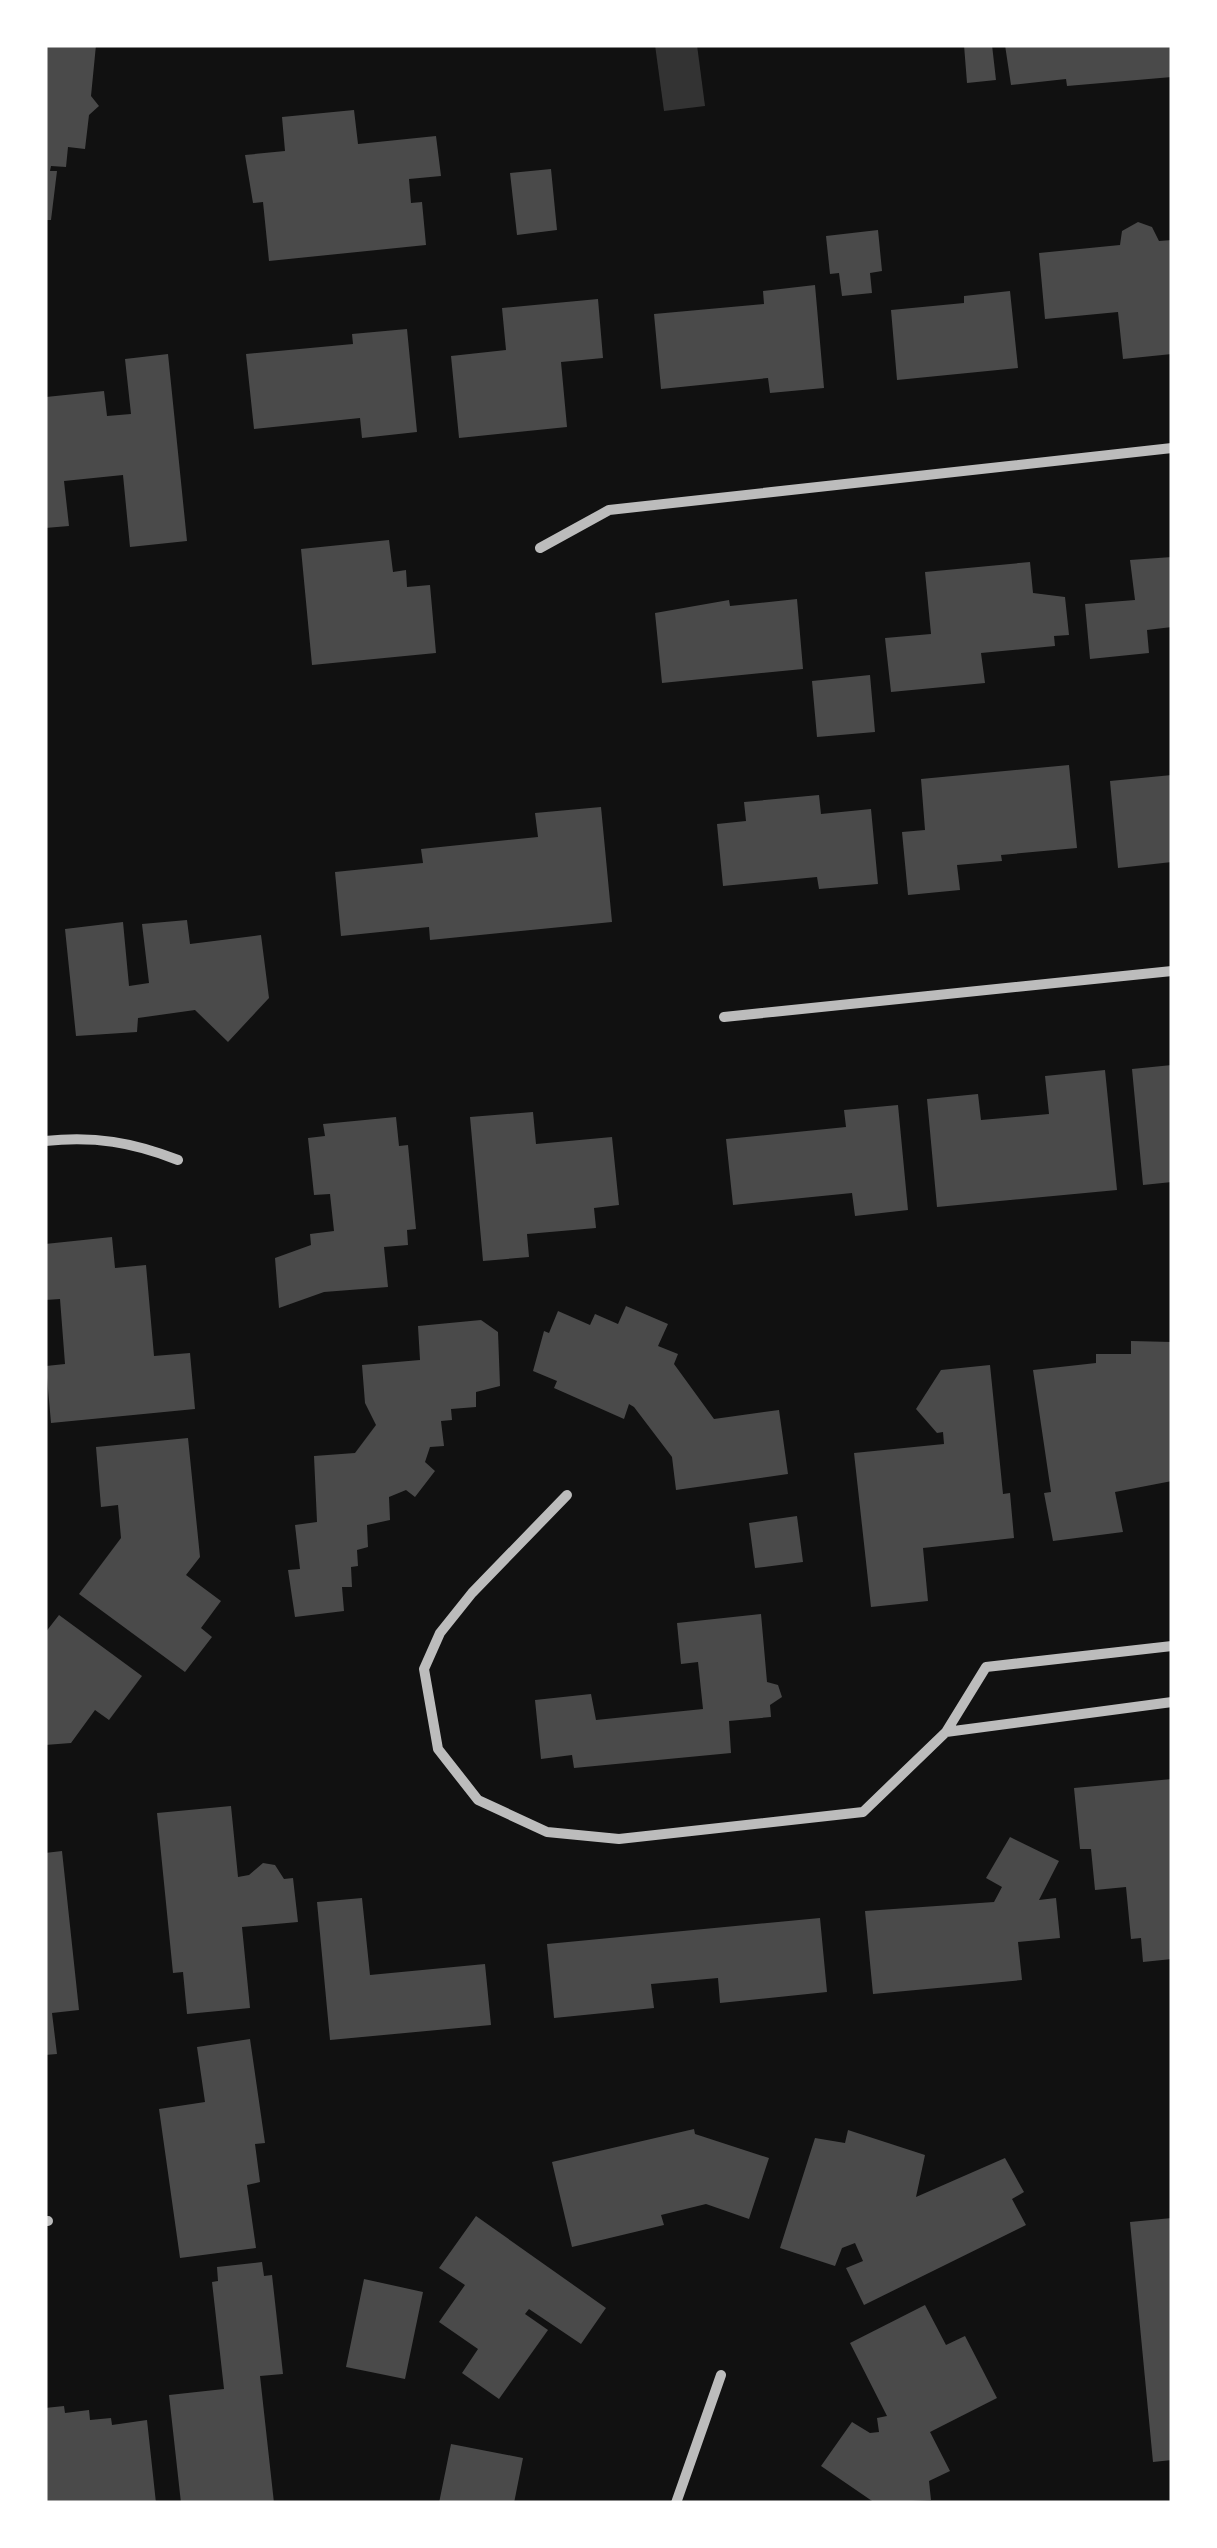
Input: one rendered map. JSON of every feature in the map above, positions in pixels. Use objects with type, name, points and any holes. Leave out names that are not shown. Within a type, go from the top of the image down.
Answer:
[{"type":"street","points":[[540,548],[609,510],[1172,448]]},
{"type":"street","points":[[724,1017],[1172,971]]},
{"type":"street","points":[[45,1142],[84,1137],[132,1142],[178,1160]]},
{"type":"street","points":[[566,1494],[472,1593],[440,1633],[424,1669],[438,1749],[478,1800],[547,1832],[619,1840],[863,1812],[946,1732],[986,1667],[1172,1646]]},
{"type":"street","points":[[946,1732],[1172,1702]]},
{"type":"street","points":[[676,2503],[721,2375]]},
{"type":"shaded area","points":[[655,45],[697,45],[705,106],[664,111]]},
{"type":"building","points":[[45,45],[96,45],[91,96],[99,106],[89,115],[85,149],[68,147],[66,167],[51,166],[50,171],[57,171],[51,220],[45,220]]},
{"type":"building","points":[[964,45],[992,45],[996,80],[967,83]]},
{"type":"building","points":[[1005,45],[1172,45],[1172,77],[1067,86],[1066,79],[1011,85]]},
{"type":"building","points":[[354,110],[358,144],[436,136],[441,176],[409,179],[411,203],[422,202],[426,245],[269,261],[263,202],[253,203],[245,155],[285,151],[282,117]]},
{"type":"building","points":[[551,169],[557,230],[517,235],[510,173]]},
{"type":"building","points":[[1138,222],[1152,227],[1159,241],[1172,240],[1172,354],[1123,359],[1118,312],[1045,319],[1039,253],[1120,245],[1122,231]]},
{"type":"building","points":[[878,230],[882,271],[870,273],[872,293],[842,296],[839,273],[830,274],[826,236]]},
{"type":"building","points":[[815,285],[824,388],[770,393],[768,378],[661,389],[654,314],[764,304],[763,291]]},
{"type":"building","points":[[1010,291],[1018,368],[897,380],[891,310],[964,303],[964,296]]},
{"type":"building","points":[[598,299],[603,358],[561,362],[567,427],[459,438],[451,356],[506,350],[502,308]]},
{"type":"building","points":[[407,329],[417,432],[362,438],[360,418],[254,429],[246,354],[353,344],[352,334]]},
{"type":"building","points":[[168,354],[187,541],[130,547],[123,475],[64,481],[69,526],[45,528],[46,397],[104,391],[107,416],[131,414],[125,359]]},
{"type":"building","points":[[389,540],[393,572],[406,570],[407,587],[430,585],[436,653],[312,665],[301,549]]},
{"type":"building","points":[[1172,557],[1172,627],[1147,630],[1149,653],[1090,659],[1085,604],[1135,600],[1130,560]]},
{"type":"building","points":[[1030,562],[1033,593],[1065,597],[1069,635],[1054,636],[1055,646],[981,653],[985,683],[891,692],[885,638],[931,634],[925,572]]},
{"type":"building","points":[[797,599],[803,669],[662,683],[655,613],[729,600],[730,606]]},
{"type":"building","points":[[870,675],[875,732],[817,737],[812,681]]},
{"type":"building","points":[[1069,765],[1077,848],[1001,855],[1002,861],[957,865],[960,890],[908,895],[902,832],[925,830],[921,779]]},
{"type":"building","points":[[1172,775],[1172,862],[1118,868],[1110,781]]},
{"type":"building","points":[[819,795],[821,814],[871,809],[878,884],[819,889],[817,877],[723,886],[717,824],[746,821],[744,802]]},
{"type":"building","points":[[601,807],[612,922],[430,940],[429,927],[341,936],[335,872],[423,863],[421,849],[538,837],[535,813]]},
{"type":"building","points":[[187,920],[190,944],[261,935],[269,998],[228,1042],[195,1010],[138,1018],[137,1032],[76,1036],[65,929],[123,922],[129,986],[149,983],[142,924]]},
{"type":"building","points":[[1172,1065],[1172,1182],[1143,1185],[1132,1069]]},
{"type":"building","points":[[1105,1070],[1117,1190],[937,1207],[927,1099],[978,1094],[981,1120],[1049,1114],[1045,1076]]},
{"type":"building","points":[[898,1105],[908,1210],[855,1216],[852,1193],[733,1205],[726,1139],[846,1127],[844,1110]]},
{"type":"building","points":[[533,1112],[536,1144],[612,1137],[619,1205],[594,1208],[596,1228],[527,1234],[529,1257],[483,1261],[470,1117]]},
{"type":"building","points":[[396,1117],[399,1146],[408,1145],[416,1229],[407,1230],[408,1245],[384,1247],[388,1287],[324,1292],[279,1308],[275,1258],[311,1245],[310,1234],[334,1231],[330,1194],[314,1195],[308,1138],[325,1136],[323,1124]]},
{"type":"building","points":[[112,1237],[115,1268],[146,1265],[154,1356],[190,1353],[195,1409],[51,1423],[46,1366],[65,1364],[60,1299],[45,1300],[45,1244]]},
{"type":"building","points":[[626,1306],[668,1324],[658,1346],[678,1354],[674,1364],[714,1419],[779,1410],[788,1474],[676,1490],[672,1457],[634,1407],[629,1404],[624,1419],[554,1388],[557,1381],[533,1371],[544,1331],[549,1333],[558,1311],[590,1325],[595,1314],[618,1324]]},
{"type":"building","points":[[481,1320],[498,1332],[500,1386],[476,1392],[476,1407],[451,1409],[452,1420],[441,1421],[444,1446],[430,1447],[425,1462],[435,1471],[415,1497],[406,1490],[389,1497],[390,1520],[367,1525],[368,1547],[357,1550],[358,1566],[351,1567],[352,1587],[342,1587],[344,1611],[295,1617],[288,1570],[300,1569],[295,1525],[317,1522],[314,1456],[355,1453],[376,1425],[365,1403],[362,1365],[420,1360],[418,1326]]},
{"type":"building","points":[[1131,1341],[1172,1342],[1172,1481],[1115,1492],[1123,1532],[1053,1541],[1044,1493],[1051,1492],[1033,1370],[1096,1363],[1096,1354],[1131,1354]]},
{"type":"building","points":[[990,1365],[1003,1494],[1010,1493],[1014,1538],[923,1548],[928,1601],[871,1607],[854,1453],[944,1444],[943,1432],[937,1433],[916,1409],[941,1370]]},
{"type":"building","points":[[188,1438],[200,1557],[186,1575],[221,1601],[201,1628],[212,1637],[185,1672],[79,1594],[121,1538],[118,1505],[101,1507],[96,1447]]},
{"type":"building","points":[[797,1516],[803,1562],[755,1568],[749,1523]]},
{"type":"building","points":[[761,1614],[767,1682],[778,1685],[782,1697],[770,1705],[771,1717],[729,1721],[731,1753],[574,1768],[572,1755],[541,1759],[535,1700],[591,1694],[596,1720],[703,1709],[698,1662],[681,1664],[677,1623]]},
{"type":"building","points":[[59,1615],[142,1676],[109,1720],[95,1710],[71,1743],[45,1745],[45,1633]]},
{"type":"building","points":[[1172,1779],[1172,1959],[1143,1962],[1141,1938],[1131,1939],[1126,1887],[1095,1890],[1091,1849],[1080,1849],[1074,1788]]},
{"type":"building","points":[[231,1806],[238,1877],[249,1875],[263,1863],[275,1865],[284,1879],[293,1878],[298,1922],[242,1927],[250,2008],[187,2014],[183,1972],[173,1973],[157,1813]]},
{"type":"building","points":[[1010,1837],[1059,1861],[1039,1900],[1056,1898],[1060,1938],[1018,1942],[1022,1980],[873,1994],[865,1911],[994,1902],[1002,1887],[986,1878]]},
{"type":"building","points":[[62,1851],[79,2010],[52,2013],[57,2054],[45,2055],[45,1853]]},
{"type":"building","points":[[362,1898],[370,1975],[485,1964],[491,2025],[330,2040],[317,1902]]},
{"type":"building","points":[[820,1918],[827,1992],[720,2003],[718,1978],[651,1984],[654,2008],[554,2018],[547,1944]]},
{"type":"building","points":[[250,2039],[265,2143],[255,2144],[260,2182],[247,2185],[256,2248],[180,2258],[159,2109],[205,2102],[197,2047]]},
{"type":"building","points":[[694,2129],[695,2134],[769,2158],[749,2219],[706,2204],[661,2215],[664,2225],[572,2247],[552,2162]]},
{"type":"building","points":[[848,2130],[925,2155],[916,2197],[1005,2158],[1024,2192],[1012,2199],[1026,2225],[864,2305],[846,2268],[863,2261],[855,2243],[842,2248],[835,2266],[780,2248],[815,2138],[845,2143]]},
{"type":"building","points":[[476,2216],[606,2308],[581,2344],[529,2309],[525,2314],[548,2330],[499,2399],[462,2373],[478,2349],[439,2322],[465,2285],[439,2268]]},
{"type":"building","points":[[1172,2218],[1172,2460],[1153,2462],[1130,2222]]},
{"type":"building","points":[[262,2262],[264,2276],[272,2275],[283,2374],[260,2376],[274,2503],[181,2503],[169,2395],[224,2389],[212,2282],[218,2281],[217,2267]]},
{"type":"building","points":[[364,2279],[423,2292],[405,2379],[346,2367]]},
{"type":"building","points":[[925,2305],[946,2345],[965,2336],[997,2398],[930,2432],[950,2471],[929,2481],[931,2500],[875,2503],[821,2466],[852,2422],[870,2433],[879,2432],[877,2418],[887,2416],[850,2343]]},
{"type":"building","points":[[64,2406],[65,2413],[89,2410],[90,2420],[111,2418],[112,2425],[147,2420],[156,2503],[45,2503],[45,2408]]},
{"type":"building","points":[[451,2444],[523,2458],[514,2503],[439,2503]]}]
